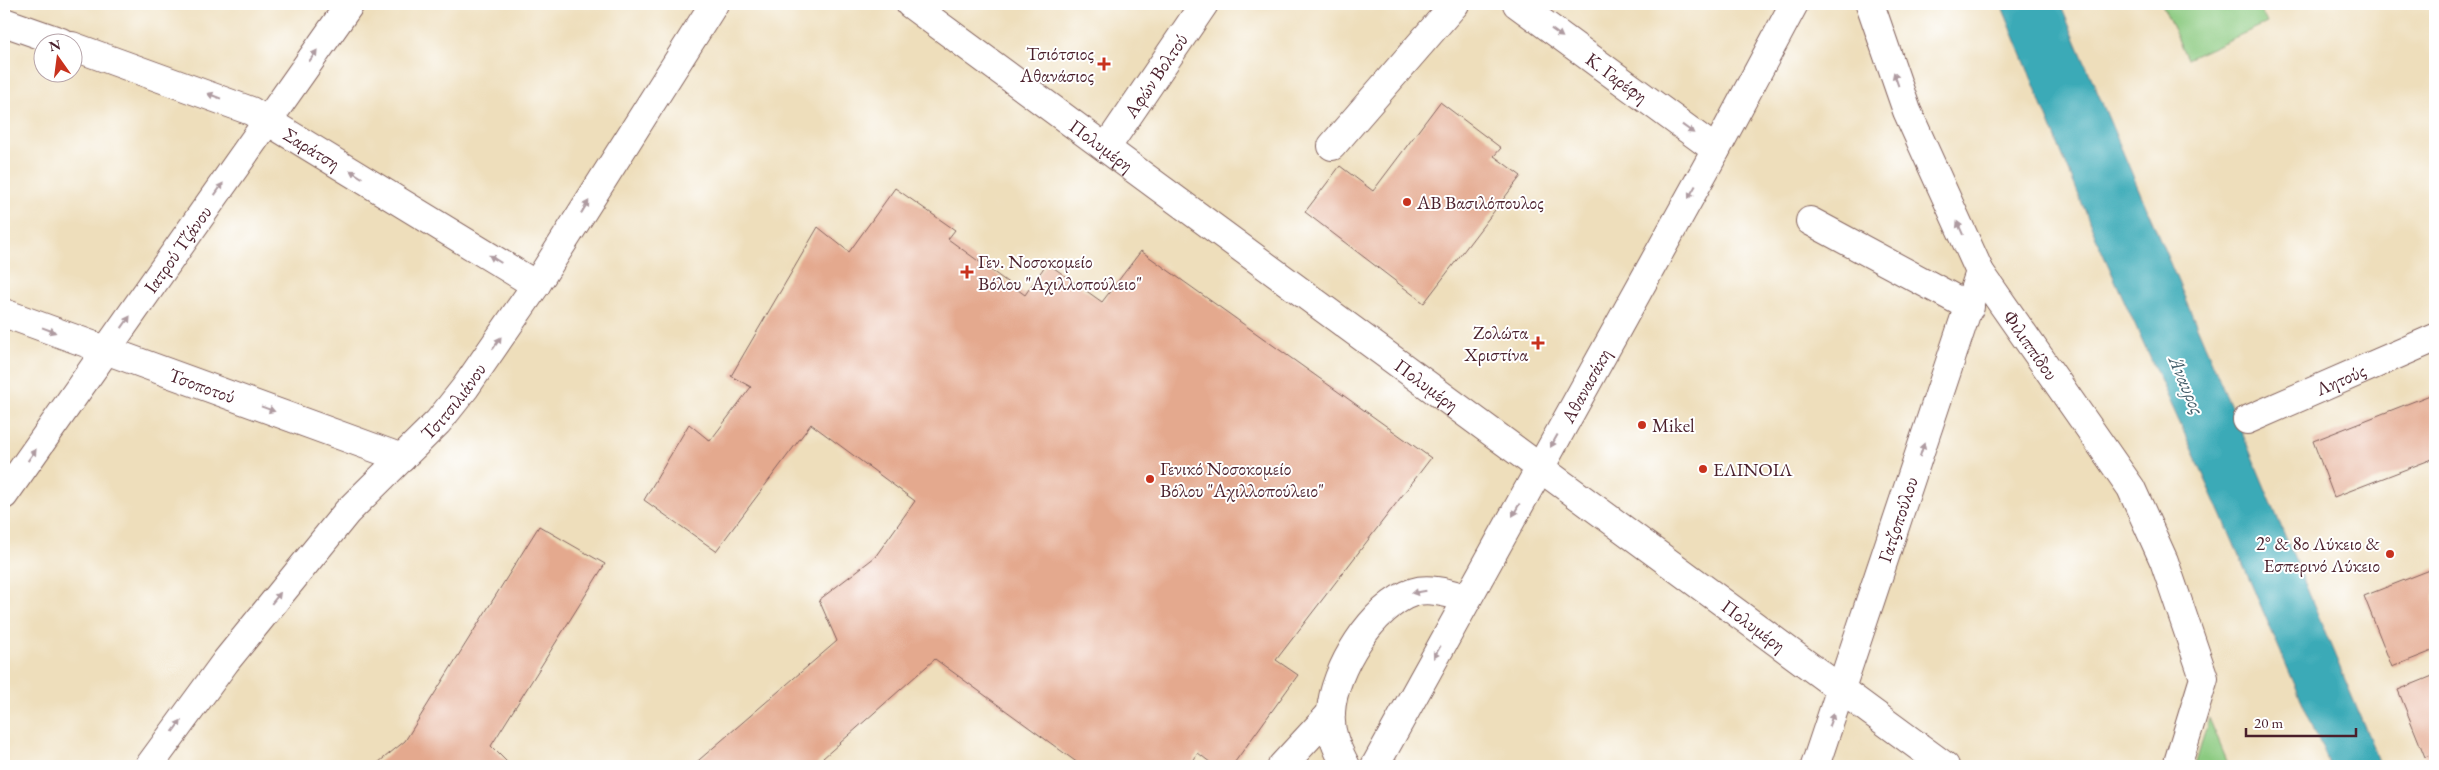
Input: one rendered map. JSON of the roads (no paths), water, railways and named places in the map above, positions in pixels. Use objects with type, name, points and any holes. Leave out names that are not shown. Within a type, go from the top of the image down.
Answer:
[{"type":"street","name":"Ιατρού Τζάνου","points":[[4,494],[350,4]]},
{"type":"street","name":"Τσιτσιλιάνου","points":[[149,766],[210,680],[347,512],[453,404],[536,285],[714,4]]},
{"type":"street","name":"Πολυμέρη","points":[[910,4],[1945,766]]},
{"type":"street","name":"Αφών Βολτού","points":[[1106,148],[1204,4]]},
{"type":"street","points":[[1332,146],[1455,4]]},
{"type":"street","name":"Κ. Γαρέφη","points":[[1517,4],[1716,150]]},
{"type":"street","name":"Αθανασάκη","points":[[1374,766],[1716,150],[1794,4]]},
{"type":"street","name":"Φιλιππίδου","points":[[1870,4],[1908,111],[1980,272],[2131,488],[2164,561],[2204,678],[2177,766]]},
{"type":"street","points":[[4,22],[32,32]]},
{"type":"street","name":"Σαράτση","points":[[82,50],[251,111],[536,285]]},
{"type":"street","points":[[1810,221],[1970,307]]},
{"type":"street","name":"Γατζοπούλου","points":[[1815,766],[1970,307],[1980,272]]},
{"type":"street","name":"Τσοποτού","points":[[4,313],[402,458]]},
{"type":"street","name":"Λητούς","points":[[2247,420],[2435,338]]},
{"type":"street","points":[[1346,766],[1334,741],[1331,714],[1335,688],[1342,670],[1365,632],[1386,608],[1416,591],[1428,590],[1466,598]]},
{"type":"street","points":[[1282,766],[1331,714]]},
{"type":"water","name":"Άναυρος","points":[[2001,4],[2060,4],[2381,766],[2330,766],[2221,514],[2099,245]]},
{"type":"place","name":"Τσιότσιος Αθανάσιος","points":[[1104,64]]},
{"type":"place","name":"ΑΒ Βασιλόπουλος","points":[[1407,202]]},
{"type":"place","name":"Γεν. Νοσοκομείο Βόλου \"Αχιλλοπούλειο\"","points":[[967,272]]},
{"type":"place","name":"Ζολώτα Χριστίνα","points":[[1538,343]]},
{"type":"place","name":"Mikel","points":[[1642,425]]},
{"type":"place","name":"ΕΛΙΝΟΙΛ","points":[[1703,469]]},
{"type":"place","name":"Γενικό Νοσοκομείο Βόλου \"Αχιλλοπούλειο\"","points":[[1150,479]]},
{"type":"place","name":"2° & 8ο Λύκειο & Εσπερινό Λύκειο","points":[[2390,554]]}]
